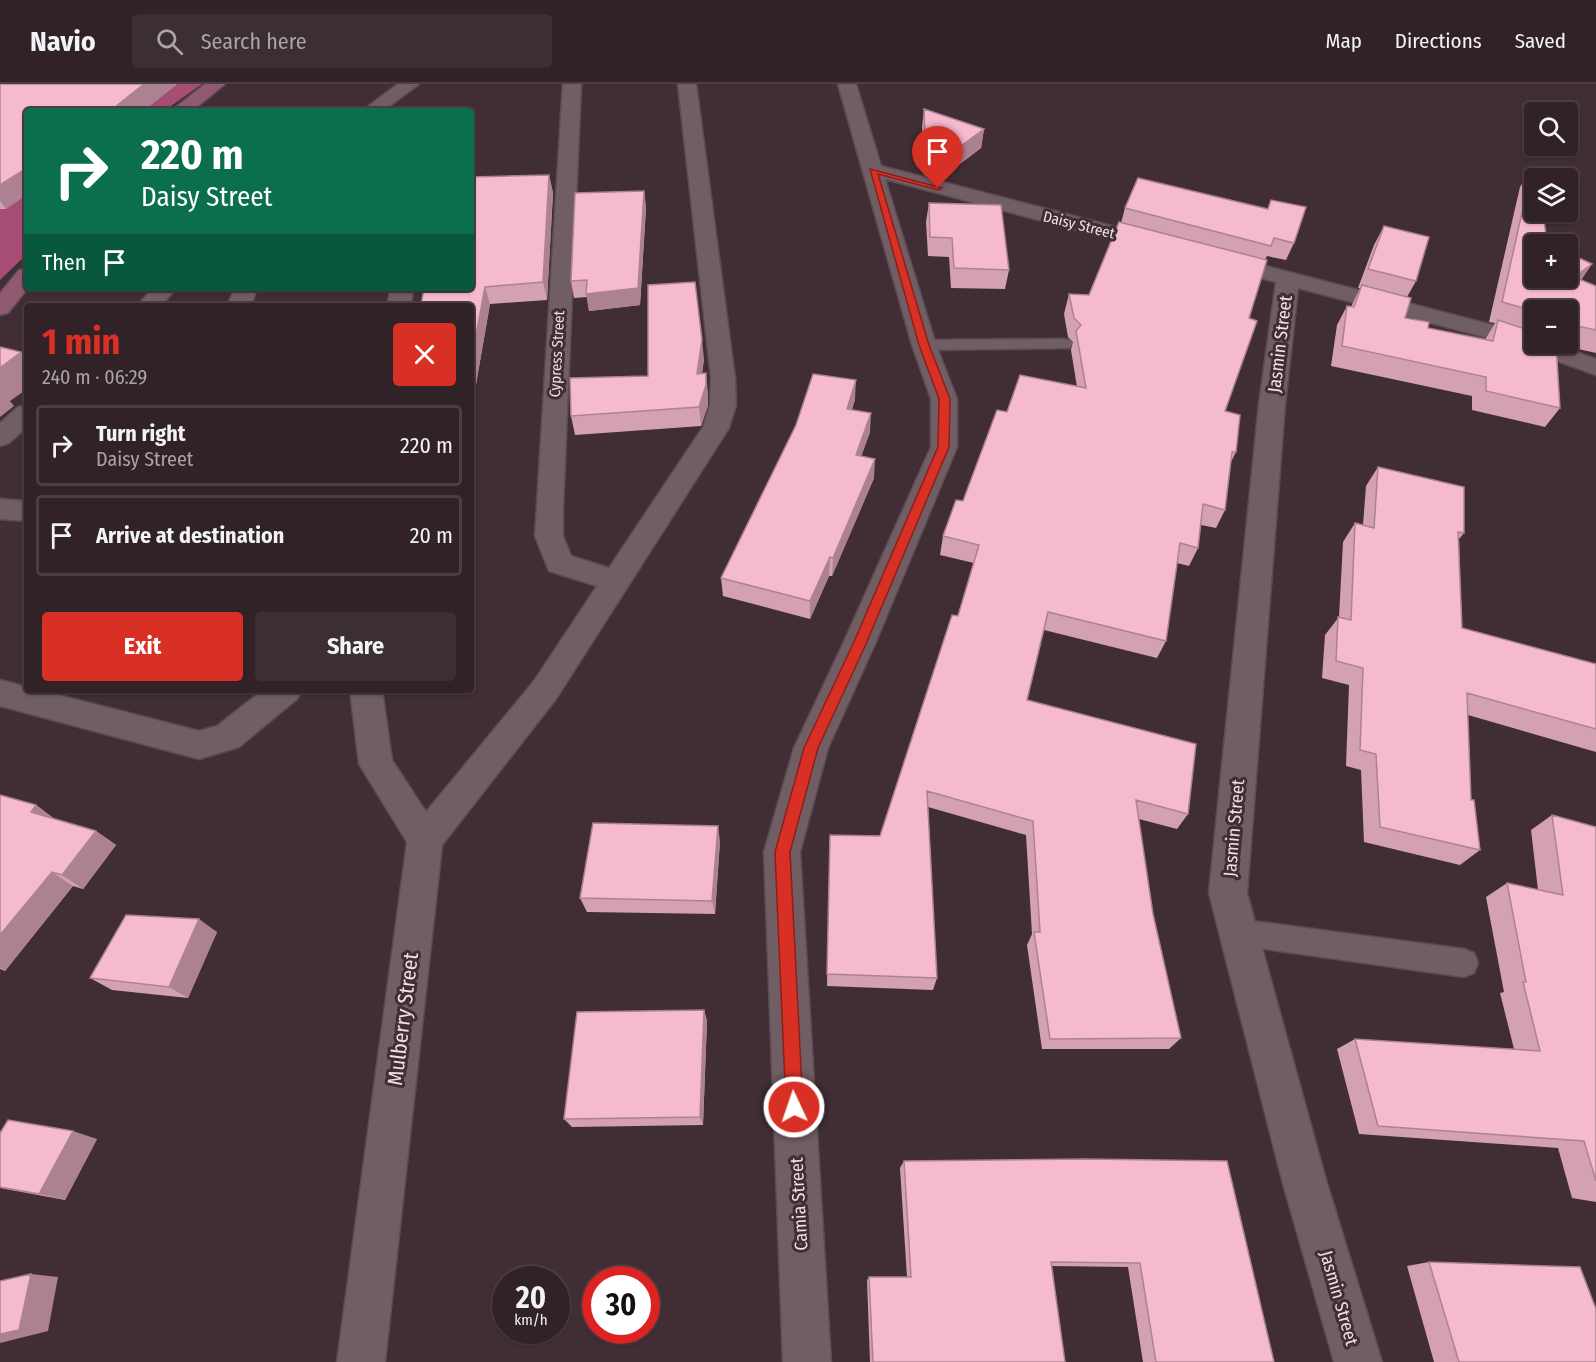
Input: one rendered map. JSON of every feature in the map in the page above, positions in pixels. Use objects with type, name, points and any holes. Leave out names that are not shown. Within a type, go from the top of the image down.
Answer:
[{"type":"main road","points":[[184,108],[216,84]]},
{"type":"main road","points":[[0,308],[24,279]]},
{"type":"street","points":[[375,108],[410,84]]},
{"type":"street","name":"Cypress Street","points":[[572,84],[549,536],[559,563],[616,581]]},
{"type":"street","points":[[366,693],[376,764],[425,840],[545,690],[716,428],[723,405],[723,378],[687,84]]},
{"type":"street","name":"Camia Street","points":[[807,1362],[782,852],[811,748],[859,644],[944,447],[944,399],[924,345],[847,84]]},
{"type":"street","points":[[387,99],[409,107]]},
{"type":"street","name":"Daisy Street","points":[[873,170],[1175,249]]},
{"type":"street","points":[[1198,255],[1515,338],[1596,367]]},
{"type":"street","name":"Jasmin Street","points":[[1288,278],[1272,404],[1228,893],[1304,1180],[1358,1362]]},
{"type":"street","points":[[152,303],[162,291]]},
{"type":"street","points":[[0,437],[24,416]]},
{"type":"street","points":[[0,509],[24,511]]},
{"type":"street","points":[[0,693],[199,745],[227,737],[282,693]]},
{"type":"street","name":"Mulberry Street","points":[[361,1362],[425,840]]},
{"type":"lane","points":[[924,345],[1064,344]]},
{"type":"lane","points":[[1238,932],[1464,963]]},
{"type":"shaded area","points":[[0,84],[202,84],[168,108],[24,108],[24,257],[0,280]]},
{"type":"building","points":[[0,84],[144,84],[114,108],[24,108],[24,170],[0,185]]},
{"type":"building","points":[[924,109],[984,129],[942,160],[926,156]]},
{"type":"building","points":[[549,175],[543,282],[485,287],[474,346],[474,303],[422,303],[424,291],[474,291],[474,177]]},
{"type":"building","points":[[1138,178],[1268,209],[1271,200],[1306,207],[1294,243],[1274,238],[1271,246],[1125,208]]},
{"type":"building","points":[[644,191],[638,288],[586,294],[587,280],[571,281],[575,193]]},
{"type":"building","points":[[929,203],[1001,205],[1009,270],[954,268],[952,238],[930,237]]},
{"type":"building","points":[[1524,204],[1524,222],[1544,222],[1546,234],[1524,234],[1524,288],[1578,288],[1578,279],[1596,286],[1596,330],[1578,326],[1578,300],[1524,300],[1524,308],[1502,302]]},
{"type":"building","points":[[1119,222],[1267,260],[1249,318],[1257,321],[1225,411],[1240,415],[1236,452],[1232,452],[1225,510],[1203,504],[1198,548],[1180,543],[1166,641],[1048,612],[1027,700],[1196,744],[1188,814],[1136,800],[1153,914],[1181,1038],[1050,1039],[1034,932],[1040,932],[1033,821],[927,791],[937,978],[827,974],[830,835],[880,836],[952,615],[958,616],[979,545],[943,536],[956,500],[963,501],[997,410],[1007,412],[1020,375],[1086,388],[1076,331],[1081,325],[1074,318],[1069,294],[1089,295]]},
{"type":"building","points":[[1384,226],[1429,237],[1416,281],[1368,269]]},
{"type":"building","points":[[1578,258],[1592,264],[1578,274]]},
{"type":"building","points":[[695,282],[702,340],[697,374],[706,373],[706,385],[699,407],[571,416],[570,378],[648,376],[648,285]]},
{"type":"building","points":[[1362,285],[1411,298],[1405,318],[1429,322],[1428,328],[1493,341],[1498,320],[1524,329],[1524,354],[1557,354],[1560,408],[1486,391],[1486,377],[1342,346],[1347,306],[1354,307]]},
{"type":"building","points":[[0,347],[21,352],[0,368]]},
{"type":"building","points":[[813,374],[856,380],[847,409],[871,413],[856,455],[875,459],[833,558],[830,557],[810,601],[721,578],[796,425]]},
{"type":"building","points":[[1378,467],[1464,487],[1464,533],[1458,532],[1462,628],[1596,664],[1596,729],[1467,693],[1471,800],[1474,800],[1480,850],[1380,827],[1376,754],[1360,750],[1363,668],[1336,661],[1338,617],[1351,620],[1355,523],[1374,528]]},
{"type":"building","points":[[0,795],[36,805],[31,812],[96,831],[62,875],[52,872],[0,935]]},
{"type":"building","points":[[1552,815],[1596,827],[1596,1181],[1584,1141],[1378,1126],[1355,1039],[1540,1051],[1523,982],[1526,982],[1507,883],[1563,895]]},
{"type":"building","points":[[593,823],[718,826],[712,901],[580,898]]},
{"type":"building","points":[[126,915],[199,919],[169,987],[90,978]]},
{"type":"building","points":[[704,1010],[700,1117],[564,1119],[577,1012]]},
{"type":"building","points":[[8,1120],[73,1131],[39,1194],[0,1187],[0,1133]]},
{"type":"building","points":[[1086,1159],[1227,1161],[1274,1362],[1156,1362],[1140,1263],[1051,1262],[1065,1362],[873,1362],[869,1277],[911,1277],[904,1161]]},
{"type":"building","points":[[1429,1262],[1580,1267],[1596,1309],[1596,1362],[1459,1362]]},
{"type":"building","points":[[31,1274],[19,1330],[0,1334],[0,1281]]},
{"type":"route","points":[[794,1107],[782,852],[811,748],[859,644],[944,447],[944,399],[924,345],[873,170],[938,188]]}]
